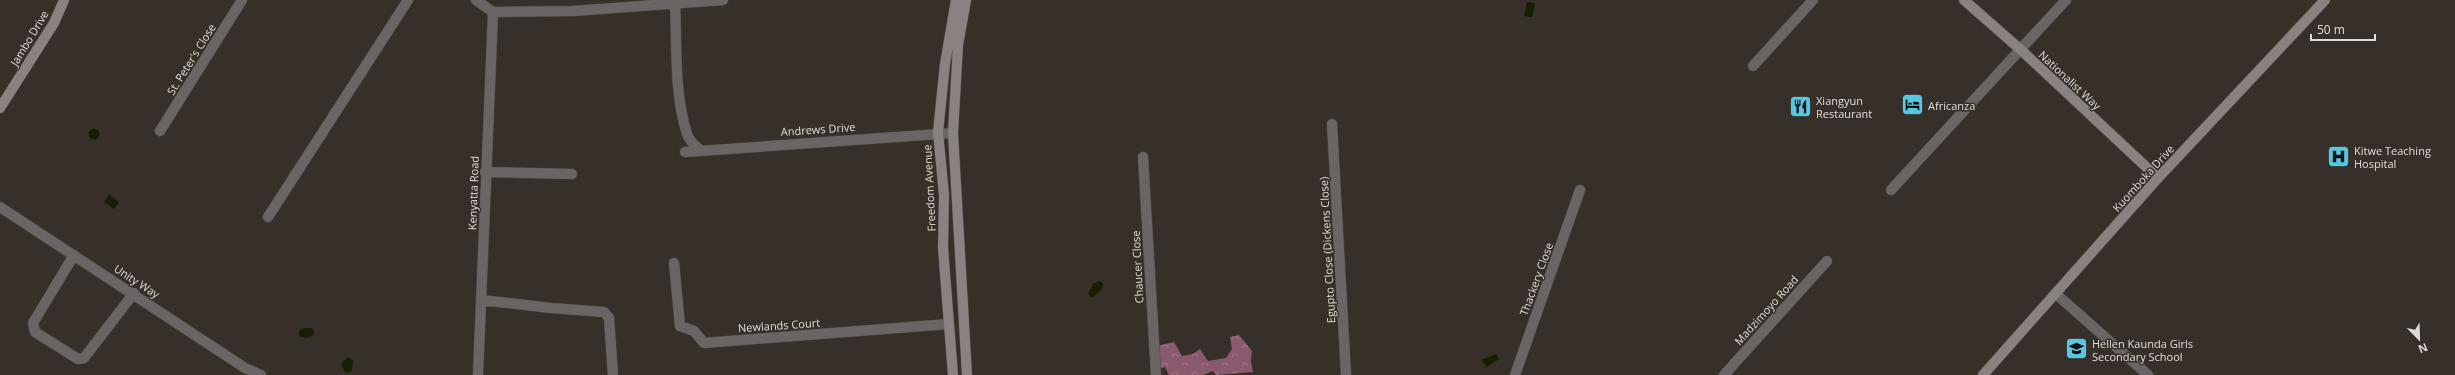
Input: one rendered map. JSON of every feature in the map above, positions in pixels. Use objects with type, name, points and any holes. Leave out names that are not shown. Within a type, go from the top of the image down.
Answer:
[{"type":"main road","name":"Jambo Drive","points":[[0,108],[54,23],[64,0]]},
{"type":"main road","name":"Freedom Avenue","points":[[952,375],[938,132],[945,64],[956,0]]},
{"type":"main road","points":[[966,0],[958,45],[953,132],[967,375]]},
{"type":"main road","name":"Nationalist Way","points":[[1964,0],[2158,178]]},
{"type":"main road","name":"Kuomboka Drive","points":[[1983,375],[2158,178],[2325,0]]},
{"type":"street","name":"St. Peter's Close","points":[[160,131],[242,0]]},
{"type":"street","points":[[268,218],[408,0]]},
{"type":"street","points":[[476,0],[493,12],[573,11],[723,0]]},
{"type":"street","points":[[1753,66],[1813,0]]},
{"type":"street","points":[[1891,190],[2066,0]]},
{"type":"street","points":[[675,4],[678,80],[684,120],[687,134],[692,143],[700,150]]},
{"type":"street","name":"Kenyatta Road","points":[[478,375],[485,172],[493,12]]},
{"type":"street","name":"Egupto Close (Dickens Close)","points":[[1332,124],[1346,375]]},
{"type":"street","name":"Andrews Drive","points":[[685,152],[953,132]]},
{"type":"street","name":"Chaucer Close","points":[[1143,158],[1156,375]]},
{"type":"street","points":[[485,172],[572,174]]},
{"type":"street","name":"Thackery Close","points":[[1515,375],[1580,190]]},
{"type":"street","name":"Unity Way","points":[[0,207],[134,293],[243,371],[261,375]]},
{"type":"street","points":[[74,255],[33,323],[35,332],[78,359],[84,358],[134,293]]},
{"type":"street","name":"Madzimoyo Road","points":[[1724,375],[1827,261]]},
{"type":"street","name":"Newlands Court","points":[[674,263],[680,326],[694,331],[704,343],[949,324]]},
{"type":"street","points":[[2056,294],[2148,375]]},
{"type":"street","points":[[481,300],[604,312],[609,318],[613,375]]},
{"type":"green space","points":[[1239,335],[1252,351],[1251,361],[1253,372],[1216,375],[1213,371],[1203,375],[1169,375],[1165,367],[1158,369],[1157,346],[1174,342],[1182,356],[1193,354],[1200,349],[1208,361],[1226,358],[1232,349],[1230,337]]},
{"type":"shaded area","points":[[1527,2],[1535,3],[1532,17],[1524,16]]},
{"type":"shaded area","points":[[94,128],[98,130],[100,134],[98,138],[94,140],[90,138],[88,134],[90,130]]},
{"type":"shaded area","points":[[109,195],[119,202],[114,209],[104,202]]},
{"type":"shaded area","points":[[1099,281],[1103,283],[1103,288],[1092,298],[1088,294],[1093,284]]},
{"type":"shaded area","points":[[303,328],[312,328],[315,333],[307,338],[303,338],[299,336],[299,331]]},
{"type":"shaded area","points":[[1496,354],[1499,359],[1487,367],[1481,360]]},
{"type":"shaded area","points":[[348,357],[353,361],[352,370],[349,373],[345,372],[341,364]]},
{"type":"place","name":"Africanza","points":[[1913,105]]},
{"type":"place","name":"Xiangyun Restaurant","points":[[1801,106]]},
{"type":"place","name":"Kitwe Teaching Hospital","points":[[2339,156]]},
{"type":"place","name":"Hellen Kaunda Girls Secondary School","points":[[2076,349]]}]
